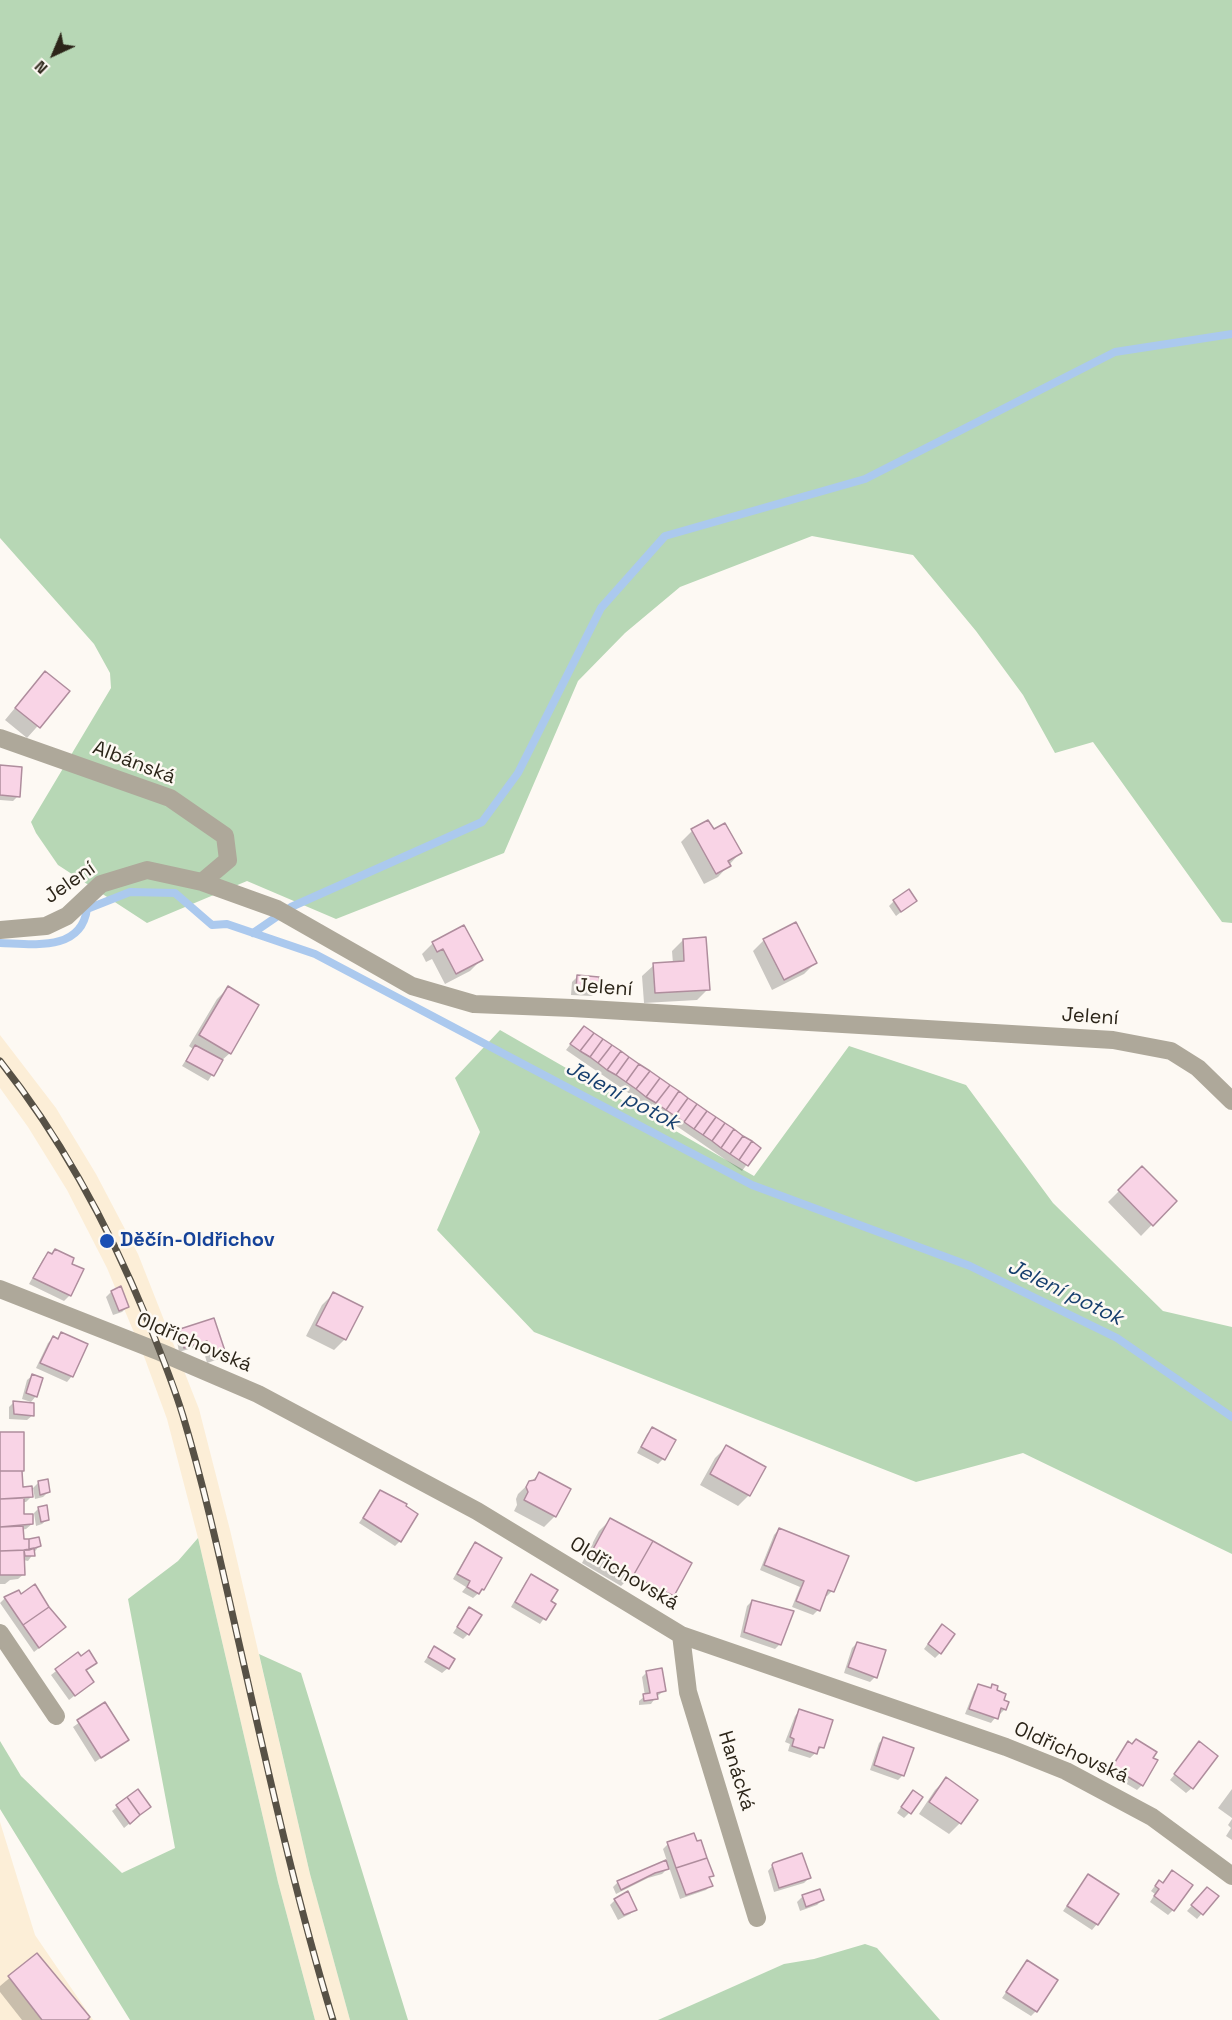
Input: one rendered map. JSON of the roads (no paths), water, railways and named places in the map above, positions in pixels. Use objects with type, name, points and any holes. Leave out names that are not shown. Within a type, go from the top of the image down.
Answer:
[{"type":"street","name":"Albánská","points":[[0,738],[170,798],[225,836],[228,860],[202,882]]},
{"type":"street","name":"Jelení","points":[[0,930],[46,926],[67,916],[101,884],[147,870],[202,882],[277,909],[412,986],[474,1004],[1113,1040],[1171,1051],[1198,1068],[1232,1101]]},
{"type":"street","name":"Oldřichovská","points":[[0,1289],[160,1352],[258,1394],[477,1511],[681,1635],[1006,1747],[1066,1771],[1152,1817],[1232,1876]]},
{"type":"street","points":[[0,1633],[56,1716]]},
{"type":"street","name":"Hanácká","points":[[681,1635],[688,1692],[757,1918]]},
{"type":"waterway","points":[[253,933],[291,907],[482,822],[518,773],[601,608],[665,536],[865,479],[1115,352],[1232,334]]},
{"type":"waterway","name":"Jelení potok","points":[[0,943],[40,944],[66,939],[76,933],[83,923],[87,909],[130,892],[175,893],[212,925],[227,924],[315,954],[752,1185],[970,1266],[1117,1338],[1232,1417]]},
{"type":"railway","points":[[0,1061],[44,1121],[100,1218],[132,1285],[175,1391],[205,1496],[281,1826],[333,2020]]},
{"type":"place","name":"Děčín-Oldřichov","points":[[107,1241]]}]
